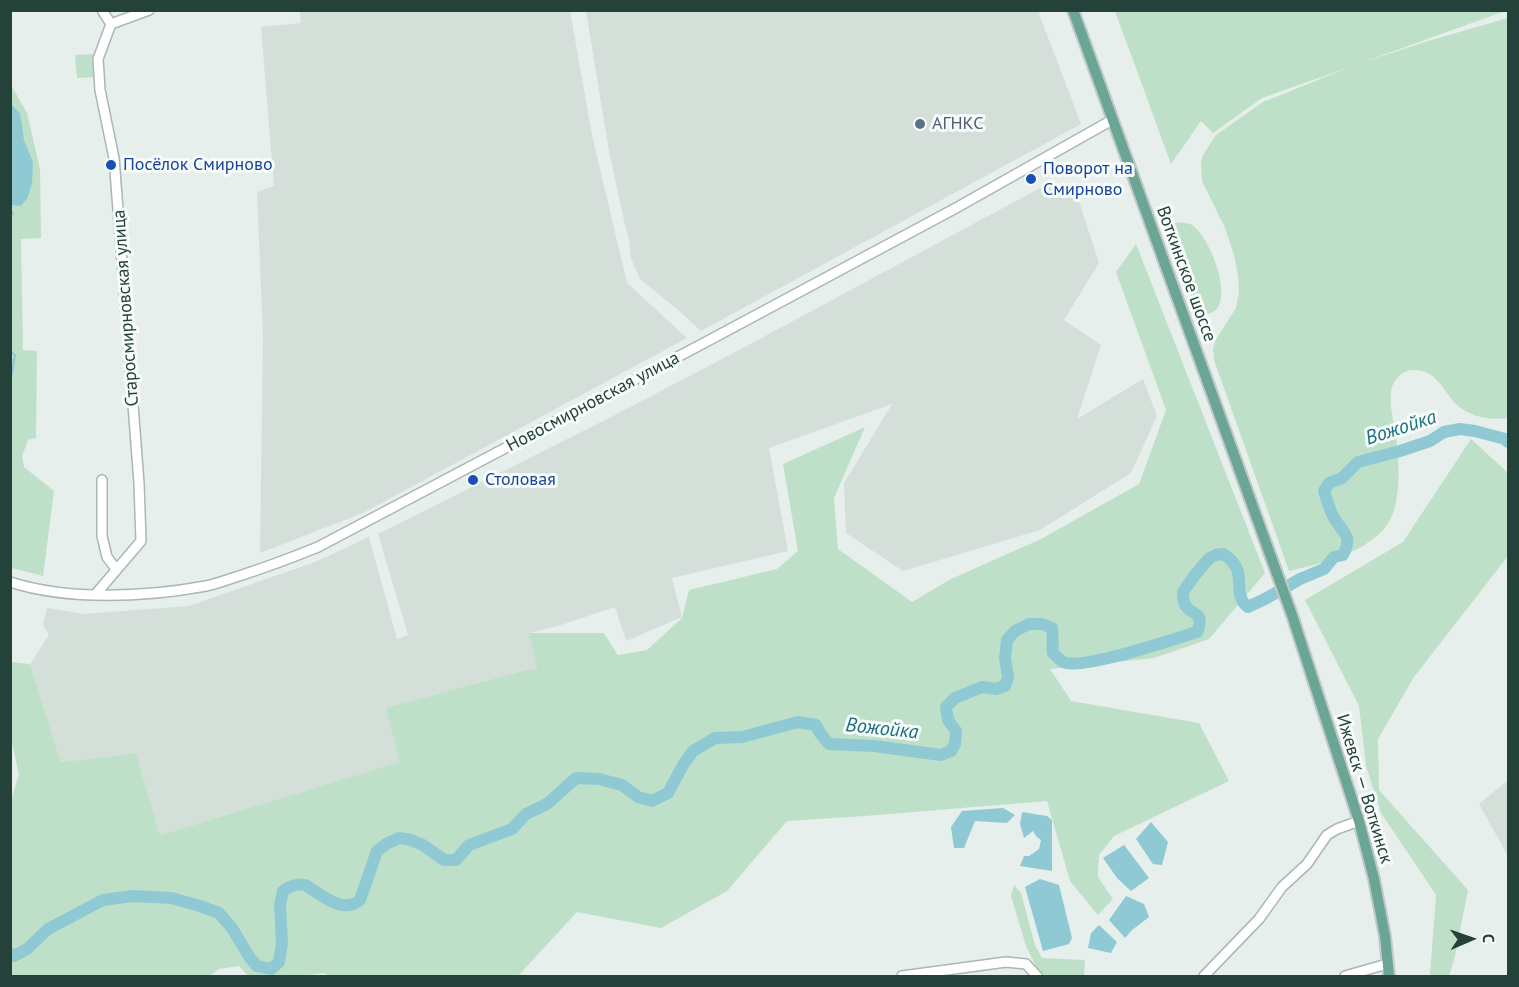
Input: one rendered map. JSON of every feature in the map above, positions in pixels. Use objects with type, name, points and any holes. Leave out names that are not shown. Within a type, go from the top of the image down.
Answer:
[{"type":"main road","name":"Воткинское шоссе","points":[[1073,10],[1292,615]]},
{"type":"main road","name":"Ижевск — Воткинск","points":[[1292,615],[1359,821],[1374,879],[1389,976]]},
{"type":"street","points":[[102,10],[111,24],[149,10]]},
{"type":"street","name":"Старосмирновская улица","points":[[95,595],[141,541],[139,483],[114,158],[100,90],[98,59],[111,24]]},
{"type":"street","name":"Новосмирновская улица","points":[[10,582],[58,593],[95,595],[143,593],[207,586],[279,564],[318,547],[704,344],[956,208],[1112,120]]},
{"type":"street","points":[[102,480],[102,536],[107,557],[116,569]]},
{"type":"street","points":[[1204,976],[1259,918],[1282,887],[1307,864],[1327,835],[1359,821]]},
{"type":"street","points":[[903,976],[1006,962],[1026,964],[1037,976]]},
{"type":"street","points":[[1346,976],[1388,964]]},
{"type":"shaded area","points":[[300,11],[570,11],[592,135],[627,283],[687,338],[363,513],[260,553],[263,336],[257,192],[274,186],[261,27],[301,23]]},
{"type":"shaded area","points":[[586,11],[1038,11],[1081,124],[701,331],[640,279],[631,258],[629,239],[609,151]]},
{"type":"shaded area","points":[[1053,181],[1077,195],[1099,263],[1064,320],[1101,345],[1077,419],[1143,379],[1157,416],[1131,473],[1040,530],[903,571],[846,533],[844,483],[892,404],[769,448],[788,551],[672,578],[682,617],[626,641],[615,607],[530,633],[537,667],[387,708],[401,762],[160,835],[136,753],[61,762],[30,664],[49,635],[43,625],[47,608],[84,614],[189,606],[315,562],[369,537],[397,639],[408,635],[378,534],[615,415]]},
{"type":"shaded area","points":[[1508,780],[1508,856],[1479,804]]},
{"type":"green space","points":[[1115,11],[1505,11],[1361,63],[1508,18],[1508,418],[1495,419],[1469,413],[1457,405],[1439,382],[1428,373],[1412,370],[1401,374],[1391,391],[1399,471],[1394,509],[1384,529],[1352,552],[1289,571],[1214,360],[1215,341],[1236,308],[1239,292],[1238,276],[1225,228],[1202,181],[1201,164],[1203,155],[1216,135],[1263,102],[1350,67],[1262,98],[1213,133],[1201,121],[1171,164]]},
{"type":"green space","points":[[95,54],[97,77],[77,78],[75,55]]},
{"type":"green space","points":[[10,83],[27,113],[40,169],[41,238],[21,239],[23,350],[37,351],[36,438],[28,440],[22,456],[24,467],[54,491],[43,576],[11,568]]},
{"type":"green space","points":[[1169,224],[1192,225],[1200,232],[1214,259],[1221,290],[1220,303],[1214,311],[1202,314],[1195,306],[1166,229]]},
{"type":"green space","points":[[1136,244],[1265,573],[1209,639],[1154,658],[1050,669],[1071,701],[1199,723],[1229,781],[1114,836],[1099,855],[1098,877],[1113,899],[1098,915],[1070,881],[1047,801],[787,821],[727,891],[661,928],[577,912],[518,976],[328,976],[324,973],[302,976],[248,976],[239,966],[219,969],[210,976],[11,976],[10,804],[19,774],[11,739],[11,662],[30,664],[61,762],[136,753],[160,835],[400,762],[386,708],[537,667],[529,633],[604,633],[618,655],[647,650],[682,618],[689,590],[777,569],[798,551],[783,464],[865,427],[834,498],[838,549],[912,602],[951,579],[1041,539],[1139,484],[1166,410],[1116,272]]},
{"type":"green space","points":[[1471,439],[1508,473],[1508,556],[1414,677],[1378,739],[1379,790],[1468,890],[1449,976],[1430,976],[1436,895],[1381,813],[1366,766],[1359,706],[1305,600],[1403,542]]},
{"type":"green space","points":[[1014,885],[1021,893],[1035,945],[1042,958],[1085,960],[1084,976],[1038,976],[1011,896]]},
{"type":"water","points":[[11,104],[20,113],[24,140],[33,162],[32,183],[28,197],[21,206],[11,205]]},
{"type":"water","points":[[1003,808],[1015,815],[1007,823],[975,821],[964,848],[954,848],[951,827],[962,811]]},
{"type":"water","points":[[1022,812],[1047,816],[1052,820],[1052,871],[1020,866],[1024,856],[1029,856],[1039,849],[1041,840],[1033,831],[1024,838],[1020,824]]},
{"type":"water","points":[[1151,822],[1168,842],[1162,865],[1153,864],[1136,839]]},
{"type":"water","points":[[1124,845],[1149,878],[1131,891],[1117,878],[1103,858]]},
{"type":"water","points":[[1040,879],[1059,885],[1072,938],[1069,944],[1043,951],[1025,887]]},
{"type":"water","points":[[1126,896],[1144,904],[1149,917],[1125,938],[1109,920]]},
{"type":"water","points":[[1099,925],[1117,942],[1111,953],[1088,948],[1091,933]]},
{"type":"waterway","points":[[10,208],[13,214],[10,214]]},
{"type":"waterway","points":[[10,351],[15,355],[10,384]]},
{"type":"waterway","name":"Вожойка","points":[[10,953],[14,956],[27,949],[48,929],[103,900],[133,896],[171,898],[219,913],[232,928],[257,966],[271,969],[279,962],[282,943],[280,905],[283,891],[296,885],[305,885],[336,903],[354,904],[360,900],[377,851],[386,844],[399,838],[411,840],[423,845],[444,860],[456,860],[469,845],[512,829],[526,814],[547,804],[576,778],[599,779],[622,785],[638,797],[652,801],[668,793],[693,751],[715,738],[742,737],[798,722],[816,725],[829,744],[874,746],[941,755],[951,751],[955,744],[956,731],[948,720],[946,707],[955,698],[982,687],[996,689],[1005,686],[1008,677],[1005,658],[1007,640],[1015,631],[1029,624],[1042,624],[1052,628],[1053,653],[1063,662],[1073,664],[1128,653],[1197,632],[1200,620],[1186,607],[1183,593],[1207,560],[1213,556],[1223,554],[1234,564],[1237,569],[1242,599],[1248,607],[1324,569],[1334,557],[1343,555],[1347,543],[1346,535],[1332,515],[1324,491],[1329,483],[1342,478],[1358,462],[1400,451],[1430,441],[1444,432],[1460,429],[1505,439],[1508,442]]},
{"type":"place","name":"АГНКС","points":[[920,124]]},
{"type":"place","name":"Посёлок Смирново","points":[[111,165]]},
{"type":"place","name":"Поворот на Смирново","points":[[1031,179]]},
{"type":"place","name":"Столовая","points":[[473,480]]}]
